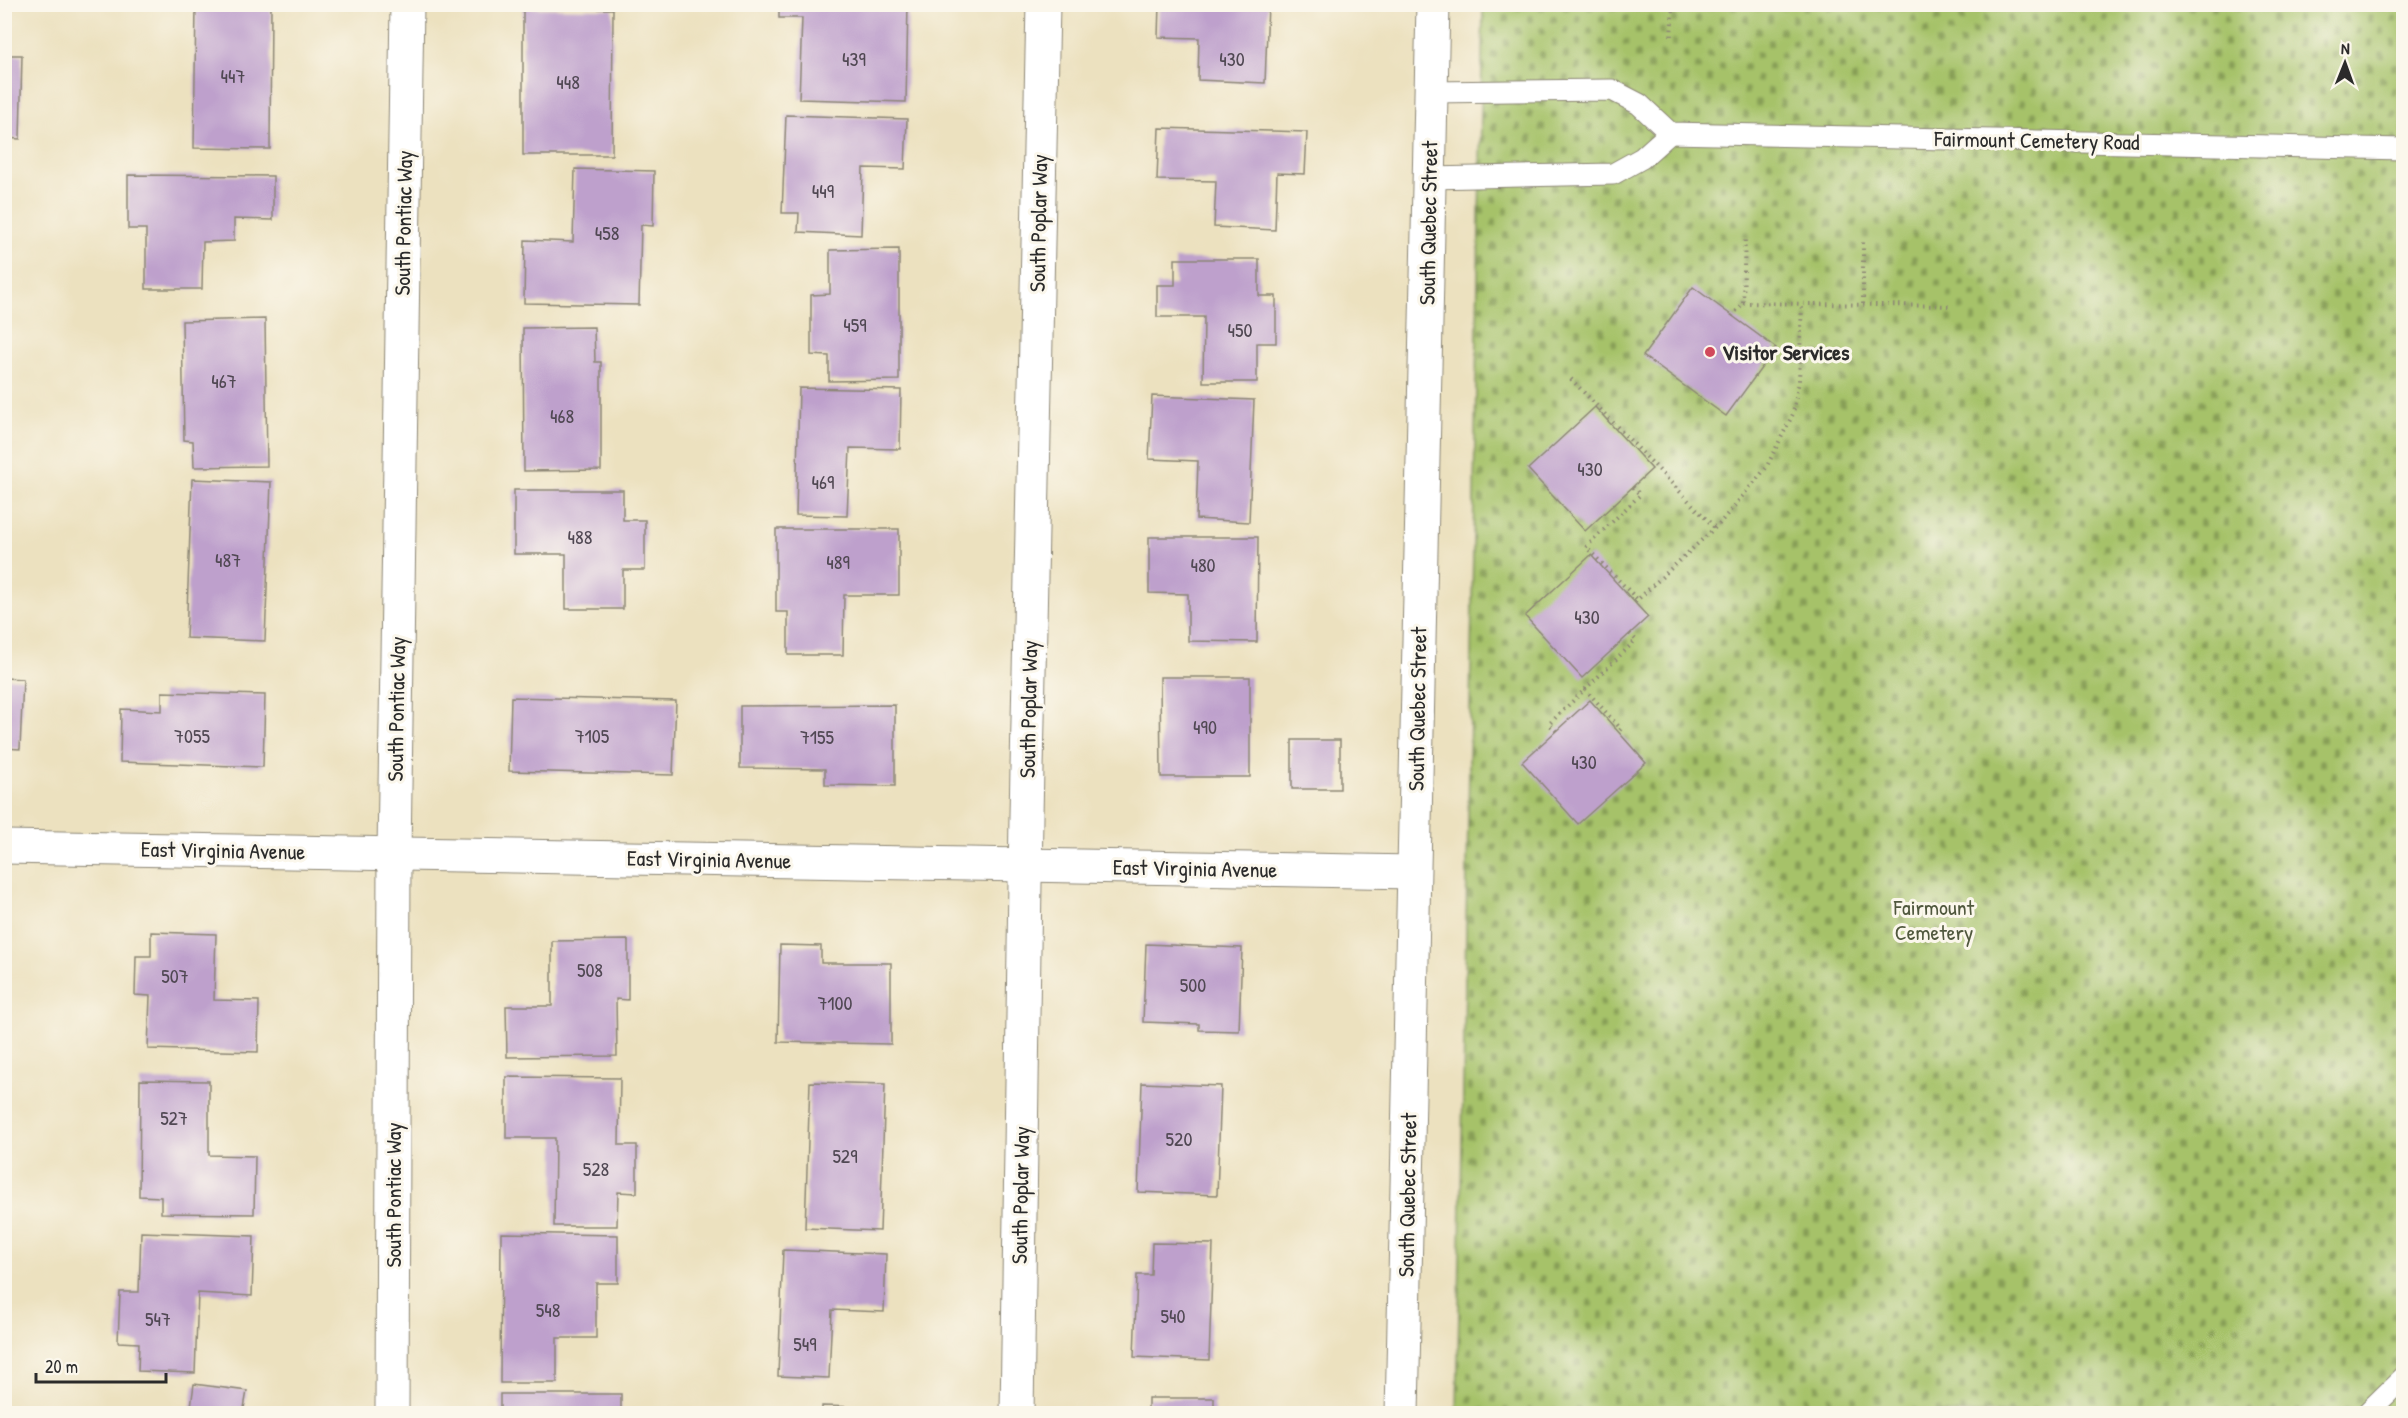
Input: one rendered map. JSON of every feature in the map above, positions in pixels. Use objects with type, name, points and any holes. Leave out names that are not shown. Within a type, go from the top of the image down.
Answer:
[{"type":"street","name":"South Pontiac Way","points":[[392,1413],[394,853],[407,4]]},
{"type":"street","name":"South Poplar Way","points":[[1017,1413],[1042,4]]},
{"type":"street","name":"South Quebec Street","points":[[1402,1413],[1433,4]]},
{"type":"street","name":"East Virginia Avenue","points":[[4,847],[1413,872]]},
{"type":"lane","points":[[1430,178],[1613,174],[1642,158],[1670,133],[1639,104],[1612,90],[1431,92]]},
{"type":"lane","name":"Fairmount Cemetery Road","points":[[1670,133],[2403,148]]},
{"type":"lane","points":[[2366,1413],[2403,1377]]},
{"type":"path","points":[[1671,36],[1673,4]]},
{"type":"path","points":[[1732,316],[1743,303],[1745,236]]},
{"type":"path","points":[[1863,238],[1863,304]]},
{"type":"path","points":[[1743,303],[1953,306]]},
{"type":"path","points":[[1633,487],[1641,495],[1586,547],[1636,601],[1715,528],[1766,468],[1793,414],[1799,381],[1802,303]]},
{"type":"path","points":[[1571,379],[1715,528]]},
{"type":"path","points":[[1556,731],[1549,724],[1636,640],[1630,634]]},
{"type":"path","points":[[1585,689],[1621,729],[1618,732]]},
{"type":"green space","name":"Fairmount Cemetery","points":[[1483,5],[2403,5],[2403,1413],[1457,1414]]},
{"type":"building","points":[[196,4],[271,4],[270,149],[194,148]]},
{"type":"building","points":[[779,4],[908,4],[906,102],[799,99],[802,18],[779,18]]},
{"type":"building","points":[[1159,4],[1268,4],[1265,83],[1198,80],[1199,38],[1158,37]]},
{"type":"building","points":[[523,8],[613,9],[612,155],[523,155]]},
{"type":"building","points":[[4,55],[22,55],[20,139],[4,138]]},
{"type":"building","points":[[786,115],[907,119],[905,169],[863,168],[861,235],[798,232],[799,213],[782,213]]},
{"type":"building","points":[[1159,128],[1307,132],[1305,174],[1277,173],[1275,230],[1214,227],[1216,181],[1157,180]]},
{"type":"building","points":[[575,169],[654,171],[653,226],[641,225],[639,305],[524,303],[525,240],[573,242]]},
{"type":"building","points":[[128,175],[273,176],[273,220],[234,219],[234,241],[203,242],[202,289],[146,289],[146,229],[128,229]]},
{"type":"building","points":[[4,248],[8,248],[8,294],[4,294]]},
{"type":"building","points":[[899,249],[899,380],[829,381],[829,356],[811,355],[811,295],[830,294],[830,250]]},
{"type":"building","points":[[1175,259],[1259,259],[1259,296],[1276,296],[1276,343],[1257,343],[1257,382],[1203,382],[1204,317],[1157,317],[1157,285],[1175,285]]},
{"type":"building","name":"Visitor Services","points":[[1693,287],[1776,348],[1726,416],[1643,356]]},
{"type":"building","points":[[265,319],[267,466],[194,467],[193,441],[184,440],[182,321]]},
{"type":"building","points":[[594,327],[595,362],[601,362],[601,470],[524,471],[523,328]]},
{"type":"building","points":[[799,388],[901,390],[900,449],[850,448],[847,516],[796,515]]},
{"type":"building","points":[[1152,396],[1254,400],[1249,522],[1196,519],[1198,461],[1149,459]]},
{"type":"building","points":[[1595,407],[1652,469],[1585,531],[1528,469]]},
{"type":"building","points":[[192,479],[271,482],[265,641],[186,638]]},
{"type":"building","points":[[514,490],[623,490],[623,520],[645,520],[645,570],[623,570],[623,609],[566,609],[566,554],[514,554]]},
{"type":"building","points":[[776,529],[899,529],[899,595],[844,595],[843,655],[788,655],[788,612],[776,612]]},
{"type":"building","points":[[1149,537],[1258,537],[1257,642],[1188,641],[1188,594],[1149,593]]},
{"type":"building","points":[[1591,555],[1648,617],[1582,678],[1525,616]]},
{"type":"building","points":[[1160,677],[1250,677],[1250,777],[1161,777]]},
{"type":"building","points":[[4,678],[23,679],[20,749],[4,748]]},
{"type":"building","points":[[162,692],[265,695],[263,767],[120,762],[121,709],[162,711]]},
{"type":"building","points":[[511,697],[676,701],[673,775],[509,771]]},
{"type":"building","points":[[1590,700],[1646,763],[1578,824],[1522,762]]},
{"type":"building","points":[[895,705],[895,786],[825,785],[825,769],[740,768],[740,706]]},
{"type":"building","points":[[1292,740],[1340,740],[1340,789],[1292,789]]},
{"type":"building","points":[[151,932],[216,934],[214,1000],[259,1001],[258,1052],[148,1049],[150,996],[135,995],[136,956],[151,956]]},
{"type":"building","points":[[628,940],[628,1000],[616,999],[617,1056],[507,1057],[506,1006],[552,1006],[552,941]]},
{"type":"building","points":[[1146,944],[1242,948],[1239,1031],[1199,1030],[1199,1024],[1143,1022]]},
{"type":"building","points":[[780,945],[821,946],[821,963],[891,963],[891,1044],[778,1042]]},
{"type":"building","points":[[506,1077],[620,1078],[619,1145],[637,1145],[637,1193],[618,1192],[617,1226],[554,1226],[555,1138],[506,1138]]},
{"type":"building","points":[[140,1080],[209,1081],[209,1155],[255,1156],[254,1214],[161,1213],[161,1197],[139,1196]]},
{"type":"building","points":[[810,1082],[885,1084],[880,1231],[805,1228]]},
{"type":"building","points":[[1142,1083],[1221,1086],[1217,1195],[1138,1192]]},
{"type":"building","points":[[141,1232],[254,1236],[252,1296],[198,1293],[195,1373],[138,1371],[139,1343],[118,1342],[120,1292],[139,1292]]},
{"type":"building","points":[[501,1233],[618,1235],[618,1283],[596,1283],[596,1338],[557,1338],[557,1383],[500,1383]]},
{"type":"building","points":[[1152,1243],[1213,1244],[1209,1360],[1134,1357],[1137,1275],[1151,1275]]},
{"type":"building","points":[[783,1250],[886,1254],[884,1312],[832,1310],[829,1378],[778,1376]]},
{"type":"building","points":[[194,1384],[247,1391],[243,1414],[190,1414]]},
{"type":"building","points":[[500,1394],[621,1394],[621,1414],[500,1414]]},
{"type":"building","points":[[1148,1398],[1214,1398],[1214,1414],[1148,1414]]},
{"type":"building","points":[[822,1406],[890,1408],[890,1414],[822,1414]]},
{"type":"place","name":"Visitor Services","points":[[1710,352]]}]
